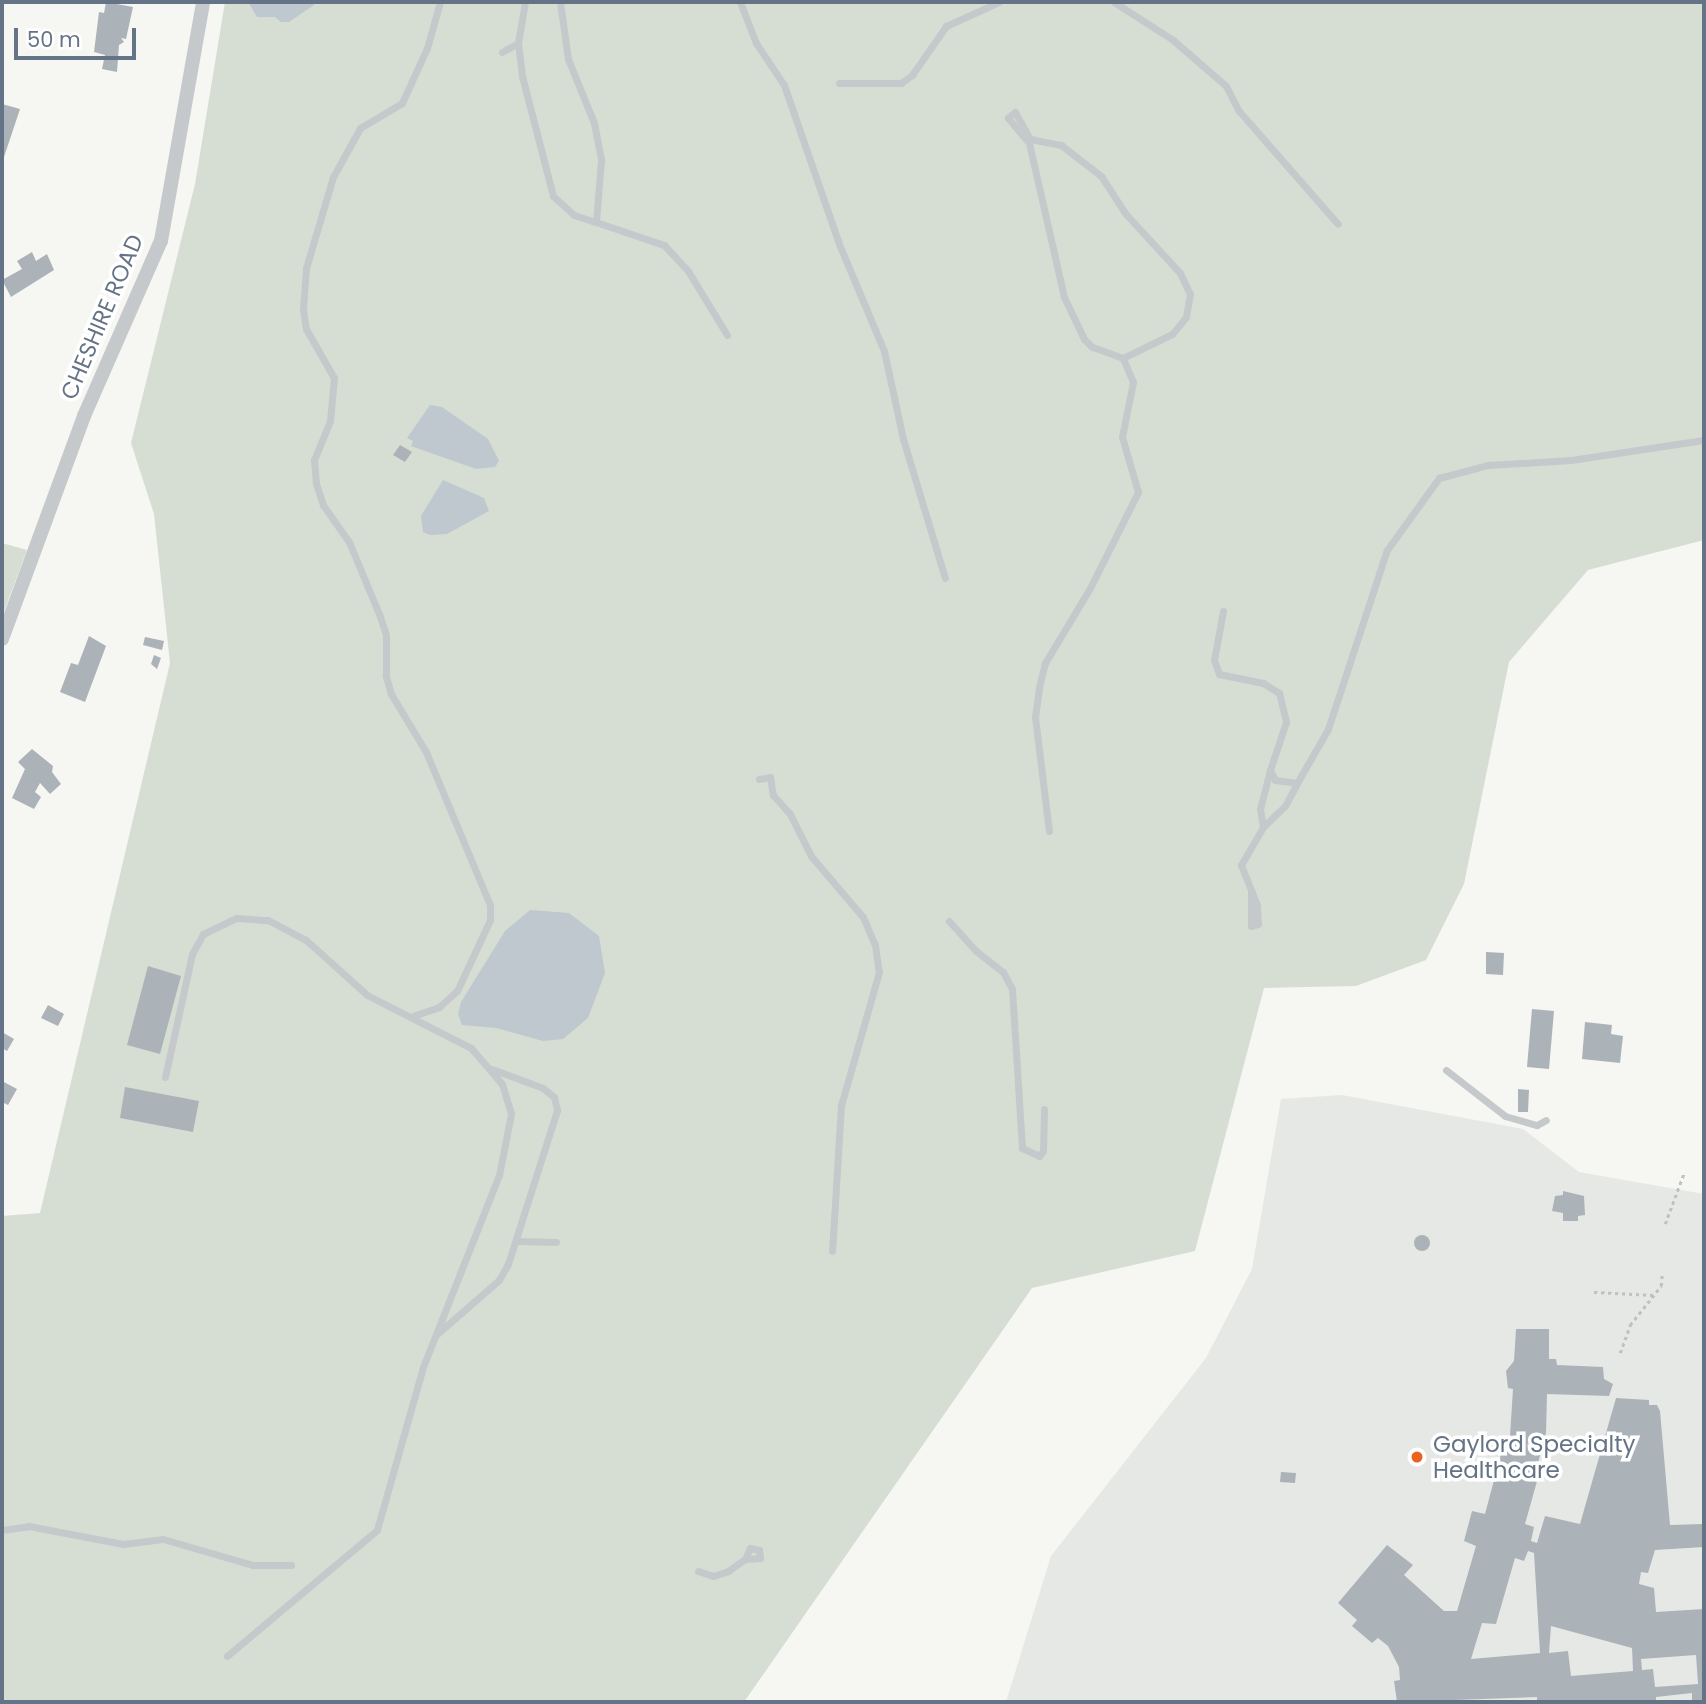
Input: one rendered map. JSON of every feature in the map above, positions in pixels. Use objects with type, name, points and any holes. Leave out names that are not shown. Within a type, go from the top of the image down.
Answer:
[{"type":"street","name":"CHESHIRE ROAD","points":[[2,639],[84,416],[160,241],[204,2]]},
{"type":"lane","points":[[413,1016],[439,1007],[457,991],[490,920],[490,905],[426,752],[391,694],[386,676],[386,635],[379,614],[349,542],[323,505],[316,483],[314,460],[330,421],[334,378],[306,329],[303,309],[306,268],[317,223],[347,148],[360,128],[402,103],[440,2]]},
{"type":"lane","points":[[525,2],[518,43],[553,196],[574,215],[664,245],[688,271],[727,335]]},
{"type":"lane","points":[[560,2],[568,59],[594,123],[601,160],[596,222]]},
{"type":"lane","points":[[740,2],[755,43],[784,85],[839,244],[884,351],[903,439],[945,578]]},
{"type":"lane","points":[[839,83],[901,83],[912,75],[946,26],[999,2]]},
{"type":"lane","points":[[1114,2],[1173,40],[1226,86],[1240,111],[1338,223]]},
{"type":"lane","points":[[502,51],[518,43]]},
{"type":"lane","points":[[407,72],[412,82]]},
{"type":"lane","points":[[1049,831],[1035,717],[1039,687],[1045,663],[1090,588],[1138,492],[1136,473],[1122,437],[1133,382],[1123,358],[1092,347],[1084,339],[1064,297],[1029,143],[1008,118],[1015,112],[1030,139],[1061,145],[1101,176],[1125,212],[1180,273],[1190,295],[1186,317],[1172,334],[1123,358]]},
{"type":"lane","points":[[1251,892],[1241,865],[1263,827],[1285,806],[1328,729],[1387,550],[1439,478],[1488,465],[1570,460],[1704,440]]},
{"type":"lane","points":[[1223,611],[1214,660],[1219,674],[1263,683],[1279,693],[1284,704],[1286,722],[1260,808],[1263,827]]},
{"type":"lane","points":[[1270,769],[1275,780],[1297,783]]},
{"type":"lane","points":[[759,779],[770,777],[773,795],[790,814],[811,856],[863,917],[875,945],[879,972],[841,1105],[832,1251]]},
{"type":"lane","points":[[165,1077],[192,954],[203,934],[236,918],[268,920],[306,940],[367,995],[413,1016],[471,1048],[502,1084],[512,1114],[510,1139],[435,1335],[377,1530],[227,1656]]},
{"type":"lane","points":[[949,920],[976,951],[1003,972],[1012,989],[1022,1148],[1039,1156],[1043,1152],[1044,1109]]},
{"type":"lane","points":[[435,1335],[499,1280],[516,1241],[557,1110],[555,1097],[543,1088],[488,1067]]},
{"type":"lane","points":[[1446,1070],[1505,1116],[1537,1125],[1546,1120]]},
{"type":"lane","points":[[516,1241],[556,1242]]},
{"type":"lane","points":[[2,1530],[29,1526],[123,1544],[163,1539],[253,1565],[291,1565]]},
{"type":"lane","points":[[698,1571],[713,1576],[745,1559]]},
{"type":"path","points":[[1665,1224],[1684,1173]]},
{"type":"path","points":[[1620,1353],[1630,1325],[1654,1296],[1661,1275]]},
{"type":"path","points":[[1594,1292],[1654,1296]]},
{"type":"shaded area","points":[[225,2],[1704,2],[1704,540],[1588,570],[1509,662],[1464,884],[1426,960],[1356,986],[1264,988],[1195,1251],[1032,1288],[744,1702],[2,1702],[2,1216],[40,1213],[170,663],[154,514],[131,443],[195,184]]},
{"type":"shaded area","points":[[248,2],[313,2],[314,5],[289,22],[281,22],[275,17],[257,17]]},
{"type":"shaded area","points":[[430,405],[442,407],[488,439],[499,461],[495,467],[476,469],[411,446],[413,441],[407,438]]},
{"type":"shaded area","points":[[443,480],[484,498],[489,511],[447,534],[430,535],[423,532],[421,516]]},
{"type":"shaded area","points":[[2,543],[27,550],[2,617]]},
{"type":"shaded area","points":[[530,910],[569,913],[599,936],[605,973],[588,1018],[563,1039],[543,1041],[496,1028],[462,1025],[458,1014],[461,1002],[505,931]]},
{"type":"shaded area","name":"Gaylord Specialty Healthcare","points":[[1342,1095],[1523,1129],[1579,1172],[1704,1194],[1704,1702],[1006,1702],[1051,1556],[1206,1358],[1252,1269],[1281,1099]]},
{"type":"building","points":[[106,2],[133,7],[126,39],[121,38],[124,42],[119,45],[117,72],[102,69],[105,55],[94,52],[99,12],[104,13]]},
{"type":"building","points":[[2,104],[20,109],[3,160],[2,159]]},
{"type":"building","points":[[32,252],[36,261],[47,254],[54,270],[11,297],[2,280],[22,269],[17,261]]},
{"type":"building","points":[[400,445],[412,452],[405,462],[393,455]]},
{"type":"building","points":[[89,636],[106,646],[85,702],[60,692],[71,663],[78,665]]},
{"type":"building","points":[[145,637],[164,641],[162,650],[143,645]]},
{"type":"building","points":[[154,655],[161,658],[157,669],[151,664]]},
{"type":"building","points":[[32,749],[53,766],[52,772],[61,784],[50,794],[40,783],[35,792],[41,797],[34,809],[12,798],[25,769],[18,762]]},
{"type":"building","points":[[1486,952],[1504,953],[1503,975],[1486,974]]},
{"type":"building","points":[[148,966],[181,976],[160,1054],[127,1045]]},
{"type":"building","points":[[48,1005],[64,1014],[58,1026],[41,1018]]},
{"type":"building","points":[[1532,1009],[1554,1011],[1549,1069],[1527,1067]]},
{"type":"building","points":[[1585,1022],[1612,1025],[1611,1034],[1623,1036],[1620,1063],[1582,1059]]},
{"type":"building","points":[[2,1032],[14,1039],[7,1051],[2,1048]]},
{"type":"building","points":[[2,1081],[17,1089],[8,1105],[2,1102]]},
{"type":"building","points":[[125,1087],[199,1101],[193,1132],[120,1118]]},
{"type":"building","points":[[1518,1089],[1529,1090],[1528,1112],[1518,1112]]},
{"type":"building","points":[[1563,1191],[1584,1196],[1585,1215],[1578,1216],[1578,1221],[1563,1221],[1563,1213],[1552,1211],[1555,1196],[1563,1195]]},
{"type":"building","points":[[1422,1235],[1430,1243],[1422,1251],[1414,1243]]},
{"type":"building","points":[[1516,1329],[1549,1329],[1549,1359],[1556,1359],[1557,1365],[1603,1367],[1604,1379],[1613,1384],[1609,1396],[1547,1394],[1546,1433],[1538,1463],[1541,1467],[1525,1524],[1534,1527],[1531,1541],[1537,1543],[1545,1516],[1580,1524],[1616,1398],[1649,1400],[1649,1405],[1657,1405],[1660,1411],[1670,1525],[1703,1524],[1704,1547],[1655,1550],[1648,1573],[1641,1572],[1639,1584],[1654,1588],[1656,1612],[1704,1609],[1704,1702],[1692,1702],[1692,1693],[1656,1697],[1656,1702],[1537,1702],[1537,1697],[1397,1702],[1394,1681],[1400,1680],[1399,1667],[1388,1646],[1378,1638],[1372,1643],[1352,1626],[1357,1620],[1338,1603],[1387,1545],[1413,1565],[1404,1575],[1444,1611],[1457,1611],[1476,1546],[1464,1541],[1472,1511],[1485,1514],[1501,1454],[1509,1451],[1513,1389],[1508,1388],[1506,1371],[1514,1361]],"holes":[[[1528,1551],[1534,1553],[1540,1653],[1471,1659],[1482,1623],[1496,1624],[1515,1558],[1524,1561]],[[1551,1626],[1632,1648],[1633,1671],[1571,1676],[1568,1651],[1549,1653]],[[1696,1655],[1698,1684],[1655,1687],[1653,1669],[1642,1670],[1641,1659]]]},
{"type":"building","points":[[1281,1472],[1296,1473],[1295,1483],[1280,1482]]},
{"type":"place","name":"Gaylord Specialty Healthcare","points":[[1417,1457]]}]
